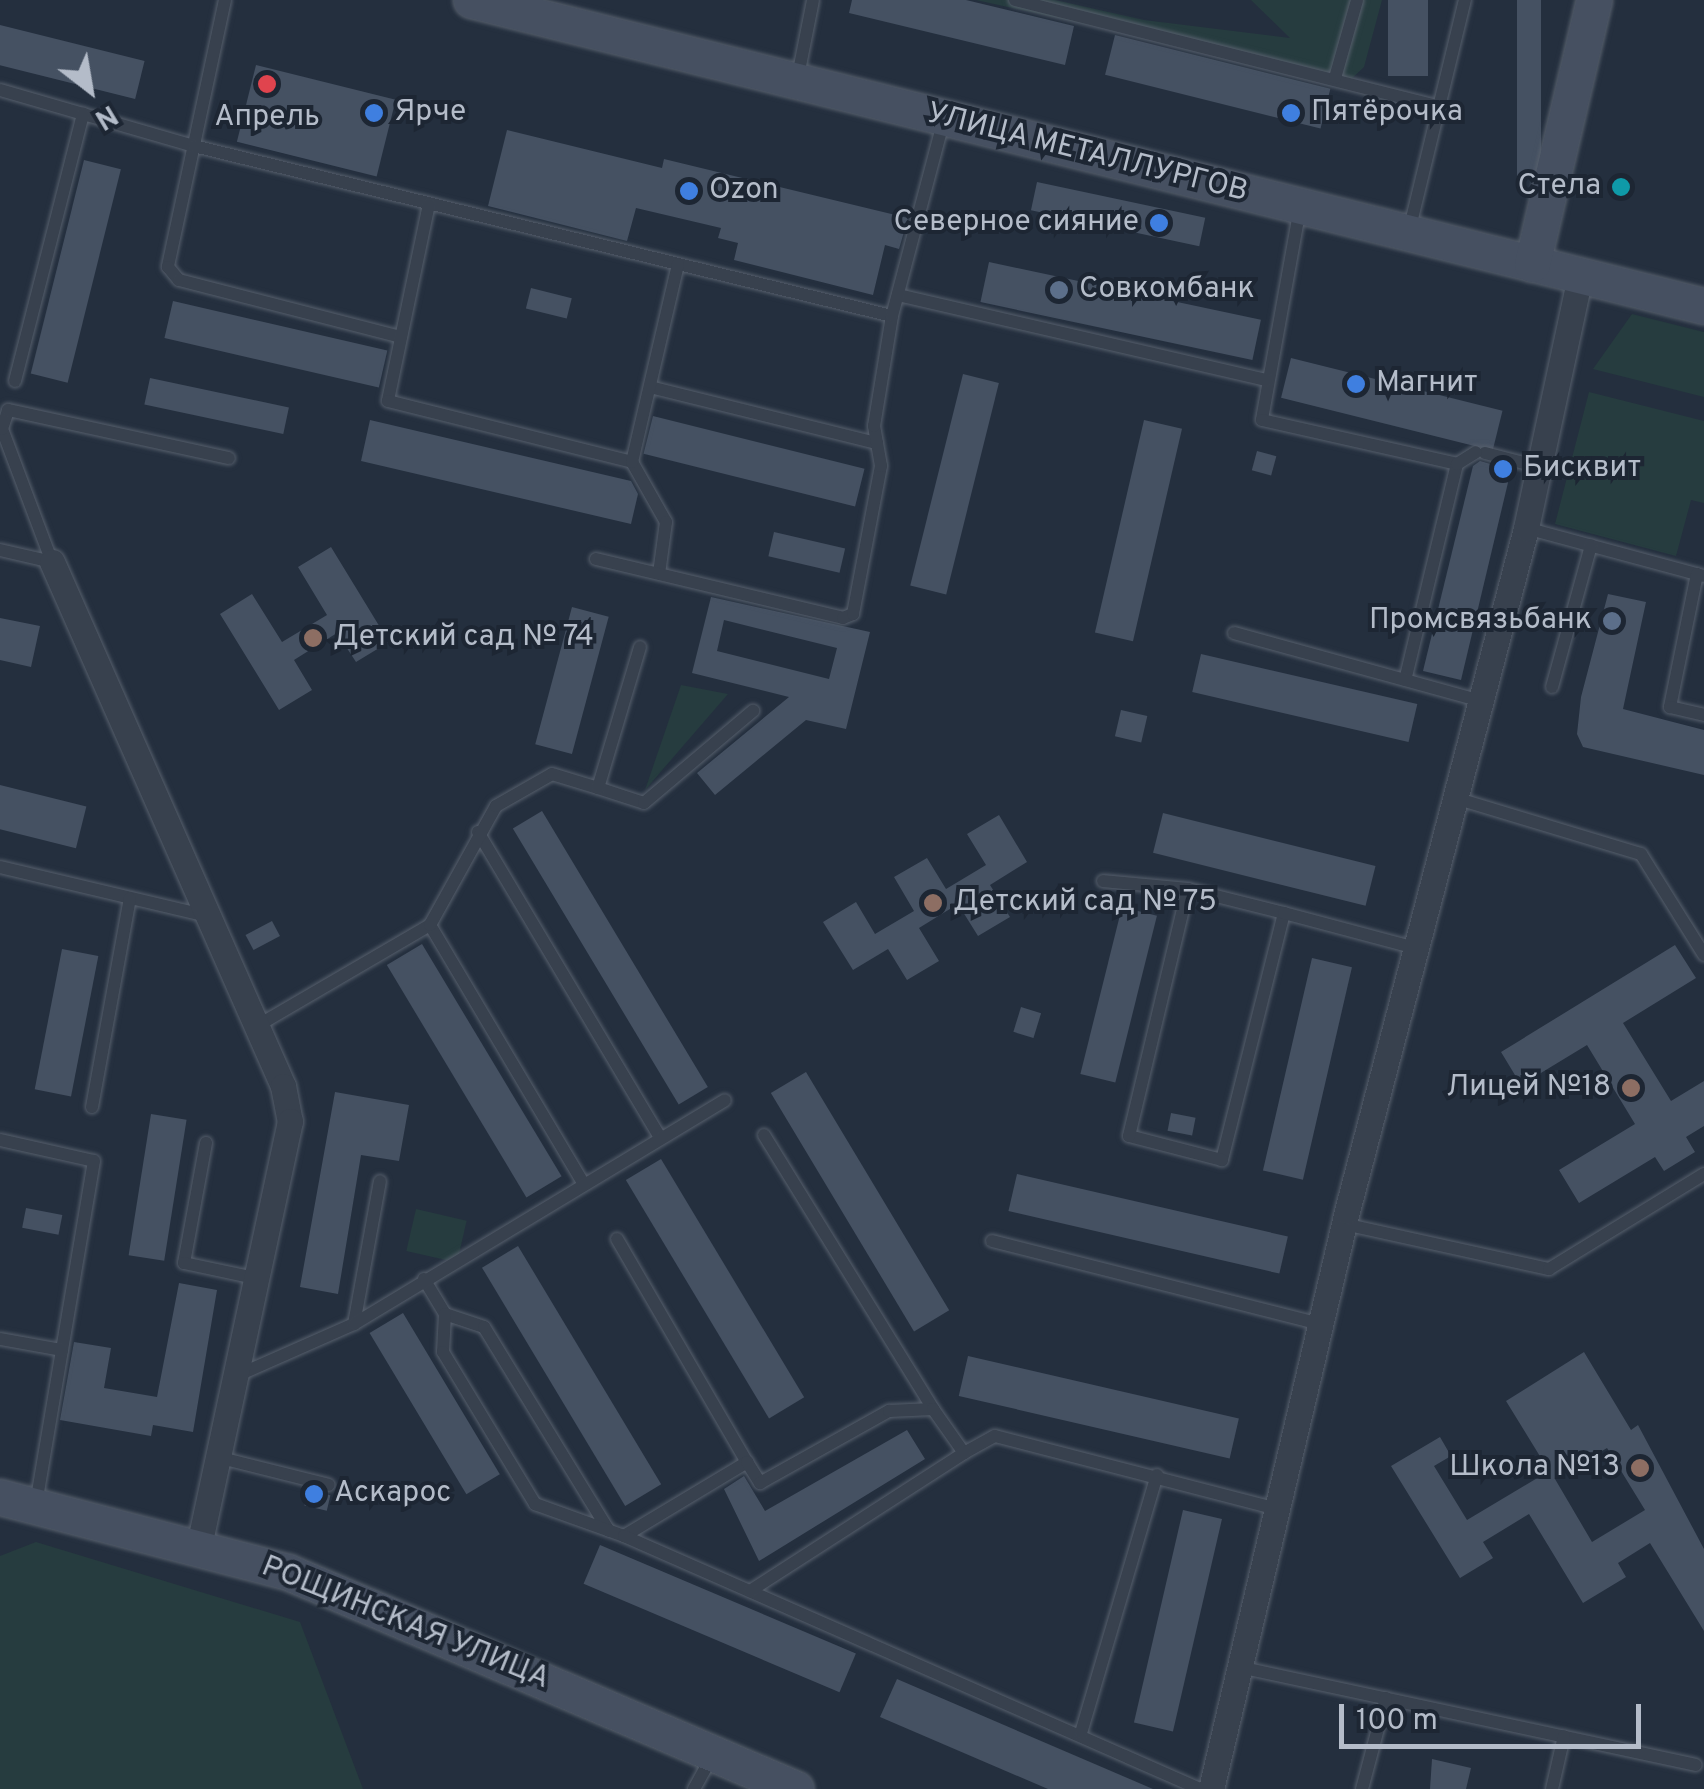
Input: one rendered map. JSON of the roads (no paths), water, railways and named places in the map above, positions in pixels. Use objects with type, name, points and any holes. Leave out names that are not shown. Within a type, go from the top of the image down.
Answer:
[{"type":"main road","name":"УЛИЦА МЕТАЛЛУРГОВ","points":[[471,0],[1704,306]]},
{"type":"main road","points":[[1532,264],[1594,0]]},
{"type":"main road","name":"РОЩИНСКАЯ УЛИЦА","points":[[0,1497],[198,1546],[375,1605],[796,1789]]},
{"type":"street","points":[[1211,1789],[1344,1224],[1526,528],[1580,276]]},
{"type":"street","points":[[52,562],[283,1086],[290,1121],[198,1546]]},
{"type":"lane","points":[[226,0],[168,267],[179,280],[401,337]]},
{"type":"lane","points":[[797,80],[813,0]]},
{"type":"lane","points":[[1014,0],[1438,106]]},
{"type":"lane","points":[[1336,78],[1357,0]]},
{"type":"lane","points":[[1408,234],[1465,0]]},
{"type":"lane","points":[[0,90],[194,146],[892,316]]},
{"type":"lane","points":[[15,381],[83,114]]},
{"type":"lane","points":[[596,559],[844,618],[853,614],[881,466],[877,443],[892,316],[945,117]]},
{"type":"lane","points":[[429,204],[388,401],[632,462]]},
{"type":"lane","points":[[1300,208],[1262,420],[1457,464],[1481,452],[1539,467]]},
{"type":"lane","points":[[660,574],[666,522],[632,462],[678,264]]},
{"type":"lane","points":[[898,295],[1267,380]]},
{"type":"lane","points":[[650,387],[877,443]]},
{"type":"lane","points":[[52,562],[2,428],[8,410],[229,458]]},
{"type":"lane","points":[[1405,680],[1457,464]]},
{"type":"lane","points":[[1526,528],[1701,575],[1670,707],[1704,715]]},
{"type":"lane","points":[[1552,687],[1591,546]]},
{"type":"lane","points":[[0,550],[52,562]]},
{"type":"lane","points":[[1234,634],[1481,701]]},
{"type":"lane","points":[[598,788],[640,647]]},
{"type":"lane","points":[[257,1026],[430,925],[478,832],[496,806],[552,774],[644,804],[752,711]]},
{"type":"lane","points":[[1455,798],[1641,854],[1704,955]]},
{"type":"lane","points":[[478,832],[659,1136]]},
{"type":"lane","points":[[0,867],[210,917]]},
{"type":"lane","points":[[1103,881],[1188,889],[1416,948]]},
{"type":"lane","points":[[1188,889],[1129,1136],[1222,1160],[1284,913]]},
{"type":"lane","points":[[92,1107],[130,898]]},
{"type":"lane","points":[[430,925],[583,1183]]},
{"type":"lane","points":[[233,1378],[354,1324],[659,1136],[726,1100]]},
{"type":"lane","points":[[764,1136],[964,1454]]},
{"type":"lane","points":[[0,1140],[94,1161],[36,1506]]},
{"type":"lane","points":[[206,1144],[184,1263],[255,1278]]},
{"type":"lane","points":[[1344,1224],[1550,1269],[1704,1174]]},
{"type":"lane","points":[[354,1324],[380,1181]]},
{"type":"lane","points":[[617,1239],[760,1483],[889,1411],[933,1409]]},
{"type":"lane","points":[[992,1241],[1320,1324]]},
{"type":"lane","points":[[424,1279],[446,1314],[442,1352],[535,1504],[624,1536],[1200,1789]]},
{"type":"lane","points":[[446,1314],[484,1326],[608,1531]]},
{"type":"lane","points":[[0,1339],[62,1350]]},
{"type":"lane","points":[[750,1591],[995,1436],[1277,1509]]},
{"type":"lane","points":[[217,1457],[329,1485]]},
{"type":"lane","points":[[624,1536],[747,1462]]},
{"type":"lane","points":[[1081,1734],[1157,1475]]},
{"type":"lane","points":[[1239,1666],[1696,1765]]},
{"type":"lane","points":[[1362,1789],[1386,1698]]},
{"type":"lane","points":[[1552,1789],[1564,1736]]},
{"type":"lane","points":[[694,1789],[714,1754]]},
{"type":"place","name":"Апрель","points":[[267,84]]},
{"type":"place","name":"Ярче","points":[[374,113]]},
{"type":"place","name":"Пятёрочка","points":[[1291,113]]},
{"type":"place","name":"Стела","points":[[1621,187]]},
{"type":"place","name":"Ozon","points":[[689,191]]},
{"type":"place","name":"Северное сияние","points":[[1159,223]]},
{"type":"place","name":"Совкомбанк","points":[[1059,290]]},
{"type":"place","name":"Магнит","points":[[1356,384]]},
{"type":"place","name":"Бисквит","points":[[1503,469]]},
{"type":"place","name":"Промсвязьбанк","points":[[1612,621]]},
{"type":"place","name":"Детский сад № 74","points":[[313,638]]},
{"type":"place","name":"Детский сад № 75","points":[[933,903]]},
{"type":"place","name":"Лицей №18","points":[[1631,1088]]},
{"type":"place","name":"Школа №13","points":[[1640,1468]]},
{"type":"place","name":"Аскарос","points":[[314,1494]]}]
